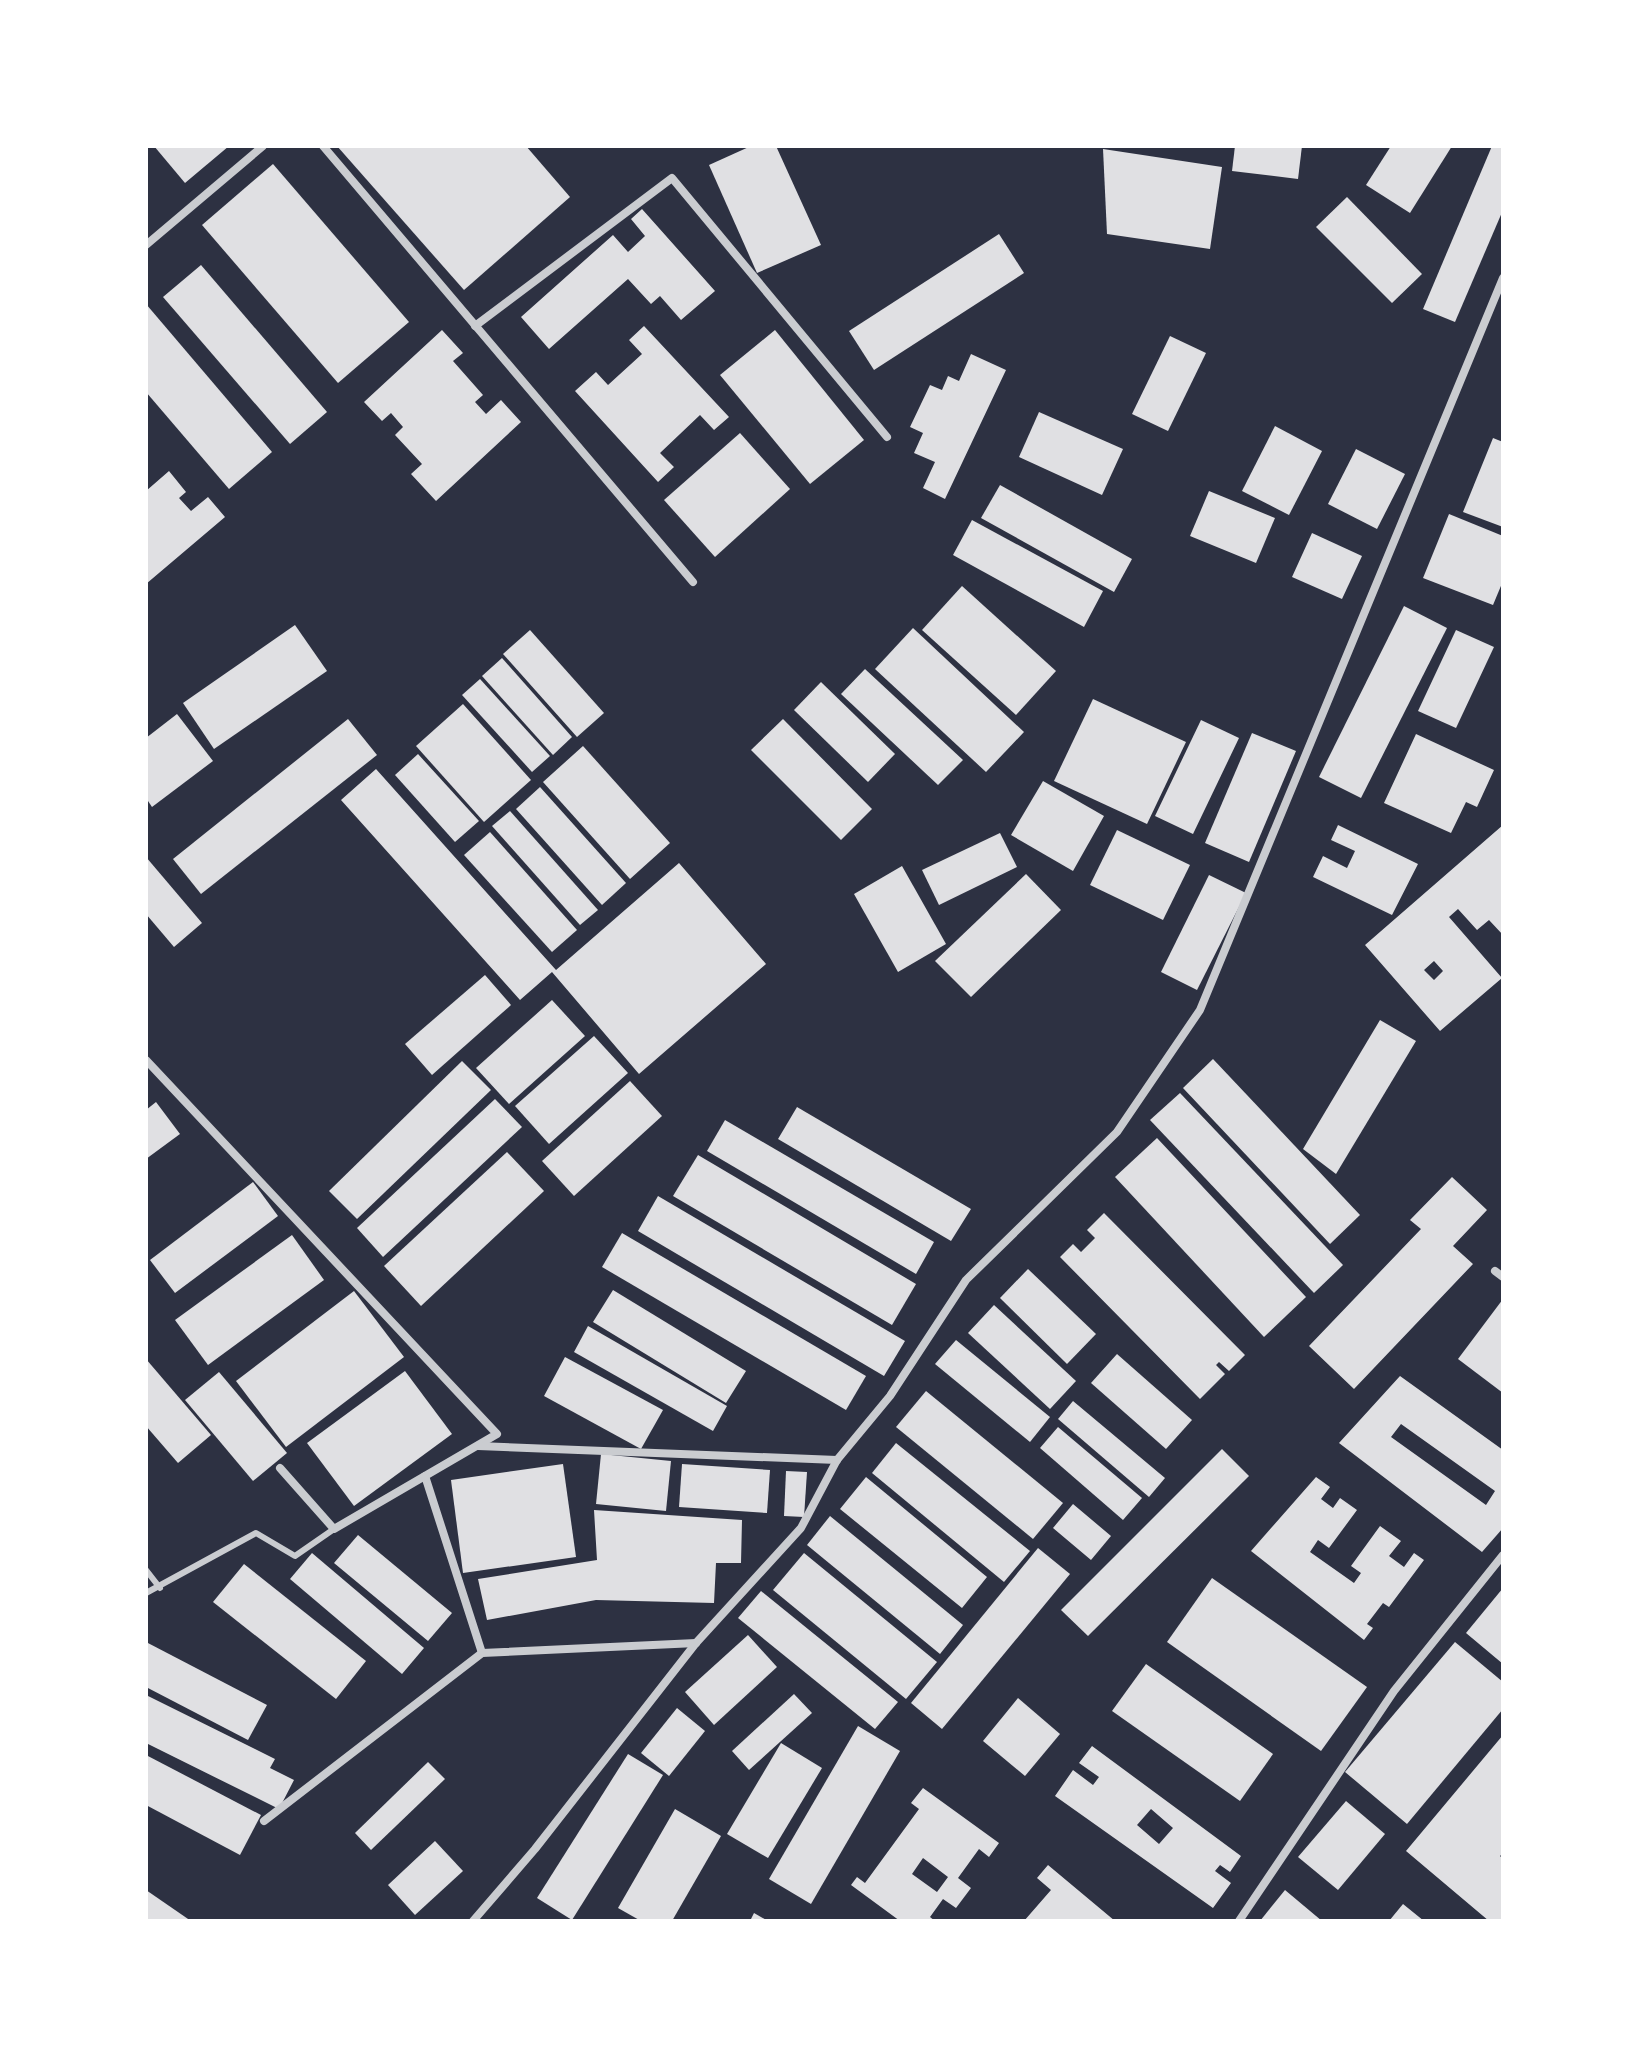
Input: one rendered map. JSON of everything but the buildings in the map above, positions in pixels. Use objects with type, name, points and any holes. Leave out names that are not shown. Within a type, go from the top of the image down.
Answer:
[{"type":"street","points":[[146,245],[263,146]]},
{"type":"street","points":[[323,146],[693,582]]},
{"type":"street","points":[[475,326],[672,178],[887,437]]},
{"type":"street","points":[[473,1921],[535,1849],[696,1643],[801,1528],[837,1460],[890,1396],[966,1280],[1117,1132],[1200,1010],[1503,278]]},
{"type":"street","points":[[146,1060],[497,1434],[334,1529],[280,1468]]},
{"type":"street","points":[[1495,1271],[1503,1277]]},
{"type":"street","points":[[476,1446],[837,1460]]},
{"type":"street","points":[[425,1476],[482,1653]]},
{"type":"street","points":[[1239,1921],[1394,1691],[1503,1555]]},
{"type":"street","points":[[264,1821],[482,1653],[696,1643]]},
{"type":"lane","points":[[146,1593],[256,1533],[295,1556],[334,1529]]},
{"type":"lane","points":[[146,1570],[160,1588]]}]
